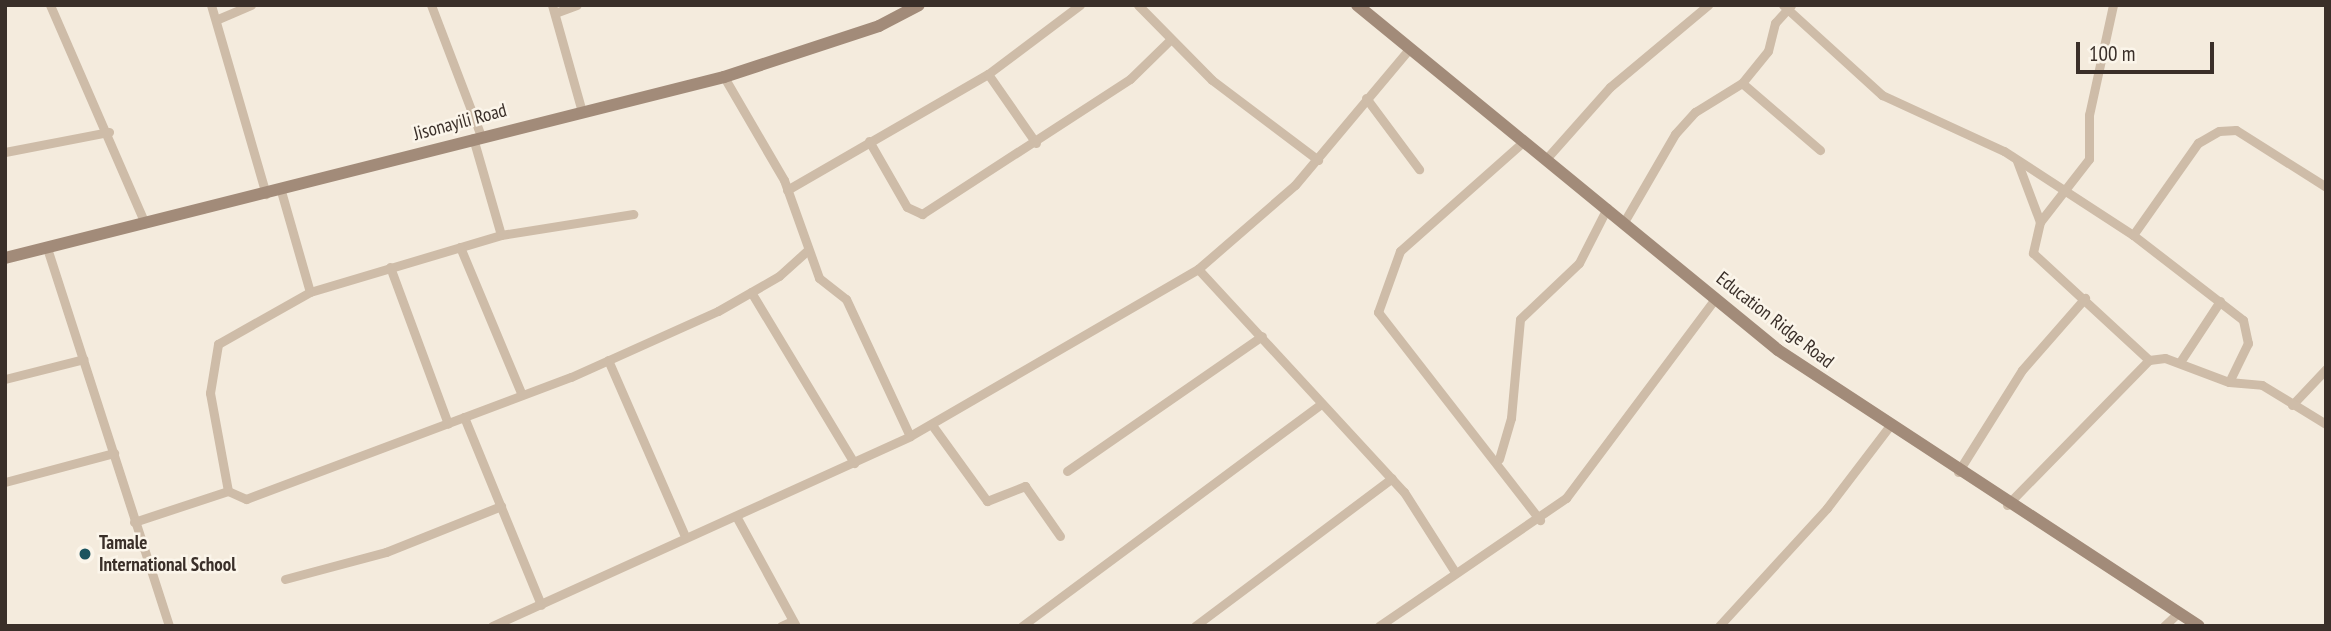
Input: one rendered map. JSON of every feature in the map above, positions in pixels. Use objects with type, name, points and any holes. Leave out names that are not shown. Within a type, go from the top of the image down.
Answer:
[{"type":"main road","name":"Jisonayili Road","points":[[5,258],[281,191],[477,137],[724,77],[879,26],[919,5]]},
{"type":"main road","name":"Education Ridge Road","points":[[1357,5],[1715,299],[1888,428],[2199,626]]},
{"type":"street","points":[[50,5],[109,132],[145,223]]},
{"type":"street","points":[[211,5],[218,19],[266,194]]},
{"type":"street","points":[[218,19],[251,5]]},
{"type":"street","points":[[431,5],[477,137],[501,235]]},
{"type":"street","points":[[577,5],[553,9],[582,112]]},
{"type":"street","points":[[787,190],[988,74],[1080,5]]},
{"type":"street","points":[[1138,5],[1171,40],[1318,160]]},
{"type":"street","points":[[1546,159],[1610,87],[1708,5]]},
{"type":"street","points":[[2113,5],[2089,115],[2089,159],[2066,192],[2040,222],[2034,234],[2038,262],[2085,298],[2149,360],[2180,362],[2229,382],[2262,384],[2326,424]]},
{"type":"street","points":[[1624,222],[1675,134],[1695,112],[1742,83],[1768,51],[1775,23],[1787,7],[1882,95],[2017,159],[2133,235],[2220,301],[2248,329],[2248,343],[2229,382]]},
{"type":"street","points":[[869,141],[908,207],[922,215],[1036,143],[1130,79],[1171,40]]},
{"type":"street","points":[[492,626],[622,570],[684,534],[736,516],[932,425],[1198,269],[1318,160],[1410,48]]},
{"type":"street","points":[[988,74],[1036,143]]},
{"type":"street","points":[[724,77],[787,190],[819,278],[846,299],[910,436]]},
{"type":"street","points":[[1742,83],[1820,150]]},
{"type":"street","points":[[1367,98],[1419,169]]},
{"type":"street","points":[[2133,235],[2198,143],[2219,131],[2236,130],[2326,187]]},
{"type":"street","points":[[5,152],[109,132]]},
{"type":"street","points":[[1524,141],[1407,244],[1378,312],[1499,459],[1540,520]]},
{"type":"street","points":[[2017,159],[2040,222]]},
{"type":"street","points":[[281,191],[310,292]]},
{"type":"street","points":[[1499,459],[1511,418],[1520,319],[1579,263],[1607,208]]},
{"type":"street","points":[[228,491],[210,393],[218,344],[310,292],[501,235],[633,214]]},
{"type":"street","points":[[460,247],[522,395]]},
{"type":"street","points":[[47,248],[169,626]]},
{"type":"street","points":[[134,522],[228,491],[246,499],[522,395],[608,360],[751,292],[808,250]]},
{"type":"street","points":[[390,267],[448,424]]},
{"type":"street","points":[[1198,269],[1262,336],[1320,405],[1392,478],[1455,572]]},
{"type":"street","points":[[751,292],[854,463]]},
{"type":"street","points":[[1958,472],[2022,370],[2085,298]]},
{"type":"street","points":[[1380,626],[1455,572],[1540,520],[1644,401],[1715,299]]},
{"type":"street","points":[[2180,362],[2220,301]]},
{"type":"street","points":[[1068,471],[1262,336]]},
{"type":"street","points":[[5,379],[84,359]]},
{"type":"street","points":[[608,360],[684,534]]},
{"type":"street","points":[[2007,505],[2149,360]]},
{"type":"street","points":[[2292,405],[2326,369]]},
{"type":"street","points":[[1022,626],[1320,405]]},
{"type":"street","points":[[464,417],[541,605]]},
{"type":"street","points":[[932,425],[987,501],[1025,486],[1060,536]]},
{"type":"street","points":[[1719,626],[1818,519],[1888,428]]},
{"type":"street","points":[[5,482],[114,453]]},
{"type":"street","points":[[1195,626],[1392,478]]},
{"type":"street","points":[[285,579],[386,552],[500,506]]},
{"type":"street","points":[[736,516],[794,624],[781,626]]},
{"type":"street","points":[[2164,626],[2178,613]]},
{"type":"place","name":"Tamale International School","points":[[85,554]]}]
